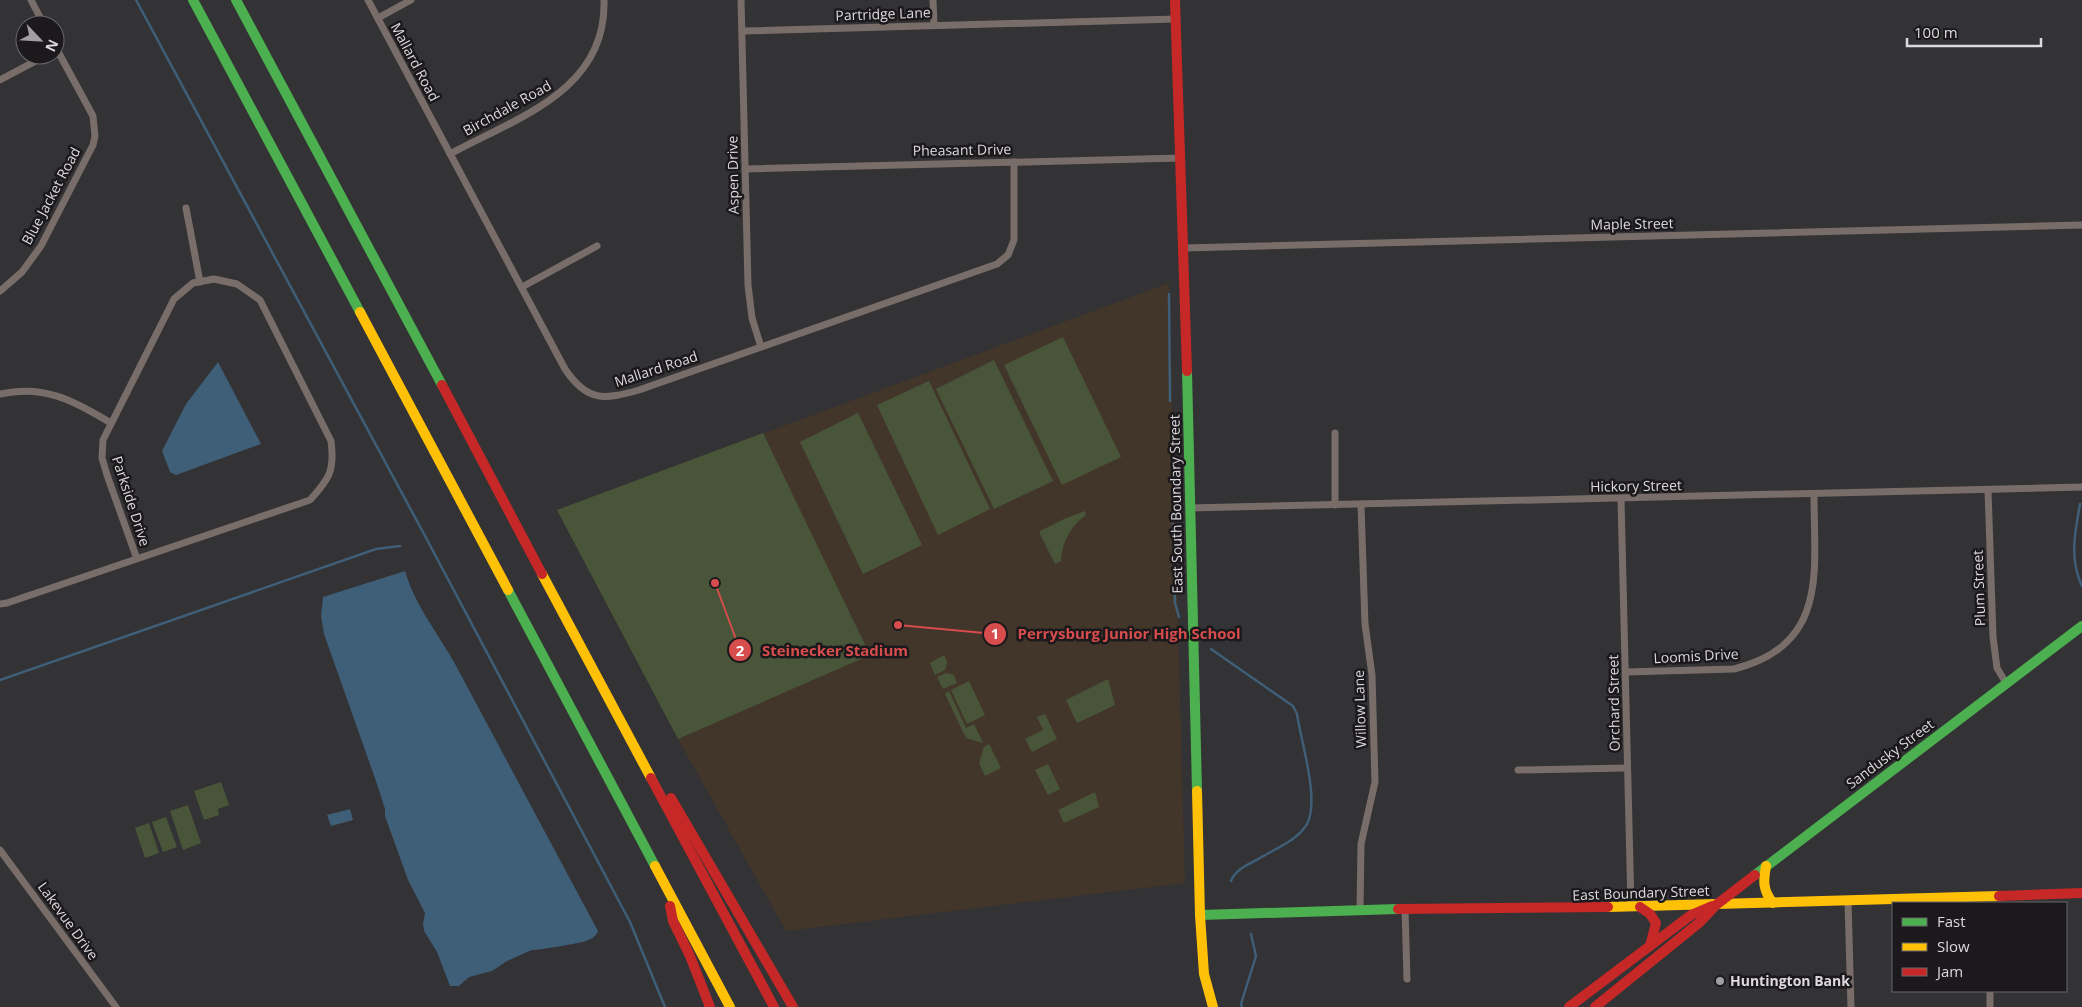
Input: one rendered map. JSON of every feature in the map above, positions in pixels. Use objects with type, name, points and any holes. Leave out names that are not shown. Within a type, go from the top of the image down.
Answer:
[{"type":"main road","points":[[192,0],[730,1007]]},
{"type":"main road","points":[[236,0],[774,1007]]},
{"type":"main road","name":"East South Boundary Street","points":[[1175,0],[1184,248],[1200,915],[1204,974],[1213,1007]]},
{"type":"main road","name":"Sandusky Street","points":[[1594,1007],[1700,922],[1716,904],[2082,626]]},
{"type":"main road","points":[[596,674],[688,826],[793,1007]]},
{"type":"main road","points":[[1766,866],[1763,888],[1773,903]]},
{"type":"main road","points":[[665,886],[673,921],[690,956],[710,1007]]},
{"type":"main road","name":"East Boundary Street","points":[[1200,915],[1360,910],[1635,907],[1848,900],[1987,900],[2082,893]]},
{"type":"main road","name":"Sandusky Street","points":[[1569,1007],[1691,915],[1716,904]]},
{"type":"main road","points":[[1635,907],[1650,914],[1656,923],[1650,946]]},
{"type":"street","points":[[31,0],[39,15]]},
{"type":"street","name":"Mallard Road","points":[[368,0],[572,380],[581,389],[594,396],[607,397],[629,393],[997,264],[1008,254],[1016,231],[1014,162]]},
{"type":"street","points":[[378,18],[410,0]]},
{"type":"street","name":"Birchdale Road","points":[[450,154],[542,106],[567,88],[577,78],[594,51],[602,23],[604,0]]},
{"type":"street","name":"Aspen Drive","points":[[741,0],[750,305],[761,347]]},
{"type":"street","points":[[933,0],[934,25]]},
{"type":"street","name":"Partridge Lane","points":[[742,31],[1176,19]]},
{"type":"street","points":[[0,80],[28,65]]},
{"type":"street","name":"Blue Jacket Road","points":[[0,291],[22,272],[41,246],[93,145],[93,116],[65,65]]},
{"type":"street","name":"Pheasant Drive","points":[[745,169],[1180,158]]},
{"type":"street","points":[[0,604],[310,500],[327,481],[333,459],[331,441],[260,300],[237,284],[214,279],[200,282],[186,208]]},
{"type":"street","name":"Maple Street","points":[[1184,248],[2082,225]]},
{"type":"street","points":[[522,287],[598,246]]},
{"type":"street","name":"Parkside Drive","points":[[137,558],[102,458],[104,440],[174,299],[193,283],[200,282]]},
{"type":"street","points":[[0,394],[15,390],[58,395],[74,401],[111,423]]},
{"type":"street","points":[[1335,433],[1335,505]]},
{"type":"street","name":"Hickory Street","points":[[1190,508],[2082,487]]},
{"type":"street","name":"Plum Street","points":[[1988,490],[1993,637],[1997,668],[2006,683]]},
{"type":"street","name":"Loomis Drive","points":[[1626,672],[1734,669],[1748,666],[1767,657],[1786,641],[1803,619],[1811,601],[1815,575],[1814,494]]},
{"type":"street","name":"Orchard Street","points":[[1621,499],[1627,768],[1635,907]]},
{"type":"street","name":"Willow Lane","points":[[1360,910],[1361,844],[1375,782],[1372,675],[1365,624],[1362,505]]},
{"type":"street","points":[[1518,770],[1627,768]]},
{"type":"street","name":"Lakevue Drive","points":[[0,850],[116,1007]]},
{"type":"street","points":[[1848,900],[1851,1007]]},
{"type":"street","points":[[1405,910],[1407,979]]},
{"type":"street","points":[[1990,992],[1990,1007]]},
{"type":"shaded area","points":[[1169,283],[1185,883],[786,931],[678,739],[557,510]]},
{"type":"green space","points":[[1063,337],[1121,457],[1062,485],[1004,365]]},
{"type":"green space","points":[[994,360],[1053,481],[994,509],[936,389]]},
{"type":"green space","points":[[929,381],[990,509],[938,535],[877,405]]},
{"type":"green space","points":[[858,413],[922,545],[863,574],[800,442]]},
{"type":"green space","points":[[763,433],[870,655],[678,739],[557,510]]},
{"type":"green space","points":[[1085,511],[1086,515],[1076,524],[1065,541],[1061,561],[1055,564],[1040,531]]},
{"type":"green space","points":[[944,655],[947,662],[945,670],[935,675],[930,663]]},
{"type":"green space","points":[[946,673],[954,675],[957,683],[943,689],[937,677]]},
{"type":"green space","points":[[1108,679],[1115,705],[1077,723],[1066,700]]},
{"type":"green space","points":[[969,681],[985,715],[967,724],[951,690]]},
{"type":"green space","points":[[949,691],[966,728],[974,724],[983,743],[966,738],[945,694]]},
{"type":"green space","points":[[1045,714],[1057,739],[1032,752],[1025,739],[1043,730],[1037,717]]},
{"type":"green space","points":[[989,744],[1001,768],[985,776],[979,763],[984,747]]},
{"type":"green space","points":[[1048,764],[1060,789],[1048,795],[1035,770]]},
{"type":"green space","points":[[221,782],[229,805],[218,809],[219,815],[204,820],[194,791]]},
{"type":"green space","points":[[1095,792],[1099,807],[1064,823],[1058,810]]},
{"type":"green space","points":[[188,805],[201,843],[183,850],[170,811]]},
{"type":"green space","points":[[166,817],[177,847],[163,852],[152,822]]},
{"type":"green space","points":[[149,823],[159,853],[145,858],[135,828]]},
{"type":"water","points":[[218,362],[261,444],[176,475],[170,472],[162,451],[186,404]]},
{"type":"water","points":[[405,571],[420,607],[454,662],[598,931],[595,936],[586,941],[532,950],[507,961],[492,971],[469,977],[459,986],[450,986],[437,952],[424,931],[425,913],[408,880],[385,816],[385,809],[377,784],[324,634],[321,616],[323,597]]},
{"type":"water","points":[[350,809],[353,820],[331,826],[327,815]]},
{"type":"waterway","points":[[136,0],[424,534],[630,922],[665,1007]]},
{"type":"waterway","points":[[1169,294],[1170,401]]},
{"type":"waterway","points":[[2080,504],[2074,556],[2082,586]]},
{"type":"waterway","points":[[1173,524],[1175,603],[1179,617]]},
{"type":"waterway","points":[[0,680],[376,549],[400,546]]},
{"type":"waterway","points":[[1211,649],[1293,706],[1297,714],[1311,786],[1310,814],[1303,830],[1286,844],[1239,870],[1231,881]]},
{"type":"waterway","points":[[1242,1007],[1241,1004],[1256,956],[1251,934]]},
{"type":"traffic: fast","points":[[193,0],[360,312]]},
{"type":"traffic: fast","points":[[236,0],[442,385]]},
{"type":"traffic: fast","points":[[1187,371],[1197,791]]},
{"type":"traffic: fast","points":[[508,590],[655,866]]},
{"type":"traffic: fast","points":[[1755,875],[2082,626]]},
{"type":"traffic: fast","points":[[1200,915],[1398,909]]},
{"type":"traffic: slow","points":[[360,312],[508,590]]},
{"type":"traffic: slow","points":[[542,574],[651,778]]},
{"type":"traffic: slow","points":[[1197,791],[1200,915],[1204,974],[1213,1007]]},
{"type":"traffic: slow","points":[[655,866],[730,1007]]},
{"type":"traffic: slow","points":[[1766,866],[1765,886],[1767,894],[1773,903]]},
{"type":"traffic: slow","points":[[1608,907],[1999,896]]},
{"type":"traffic: jam","points":[[1175,0],[1187,371]]},
{"type":"traffic: jam","points":[[442,385],[542,574]]},
{"type":"traffic: jam","points":[[651,778],[774,1007]]},
{"type":"traffic: jam","points":[[671,798],[793,1007]]},
{"type":"traffic: jam","points":[[1595,1007],[1700,922],[1716,905],[1755,875]]},
{"type":"traffic: jam","points":[[1999,896],[2082,893]]},
{"type":"traffic: jam","points":[[670,906],[673,921],[690,956],[710,1007]]},
{"type":"traffic: jam","points":[[1569,1007],[1691,915],[1712,906]]},
{"type":"traffic: jam","points":[[1398,909],[1608,907]]},
{"type":"traffic: jam","points":[[1640,907],[1650,914],[1656,923],[1650,946]]},
{"type":"place","name":"Steinecker Stadium","points":[[715,583]]},
{"type":"place","name":"Perrysburg Junior High School","points":[[898,625]]},
{"type":"place","name":"Huntington Bank","points":[[1720,981]]}]
